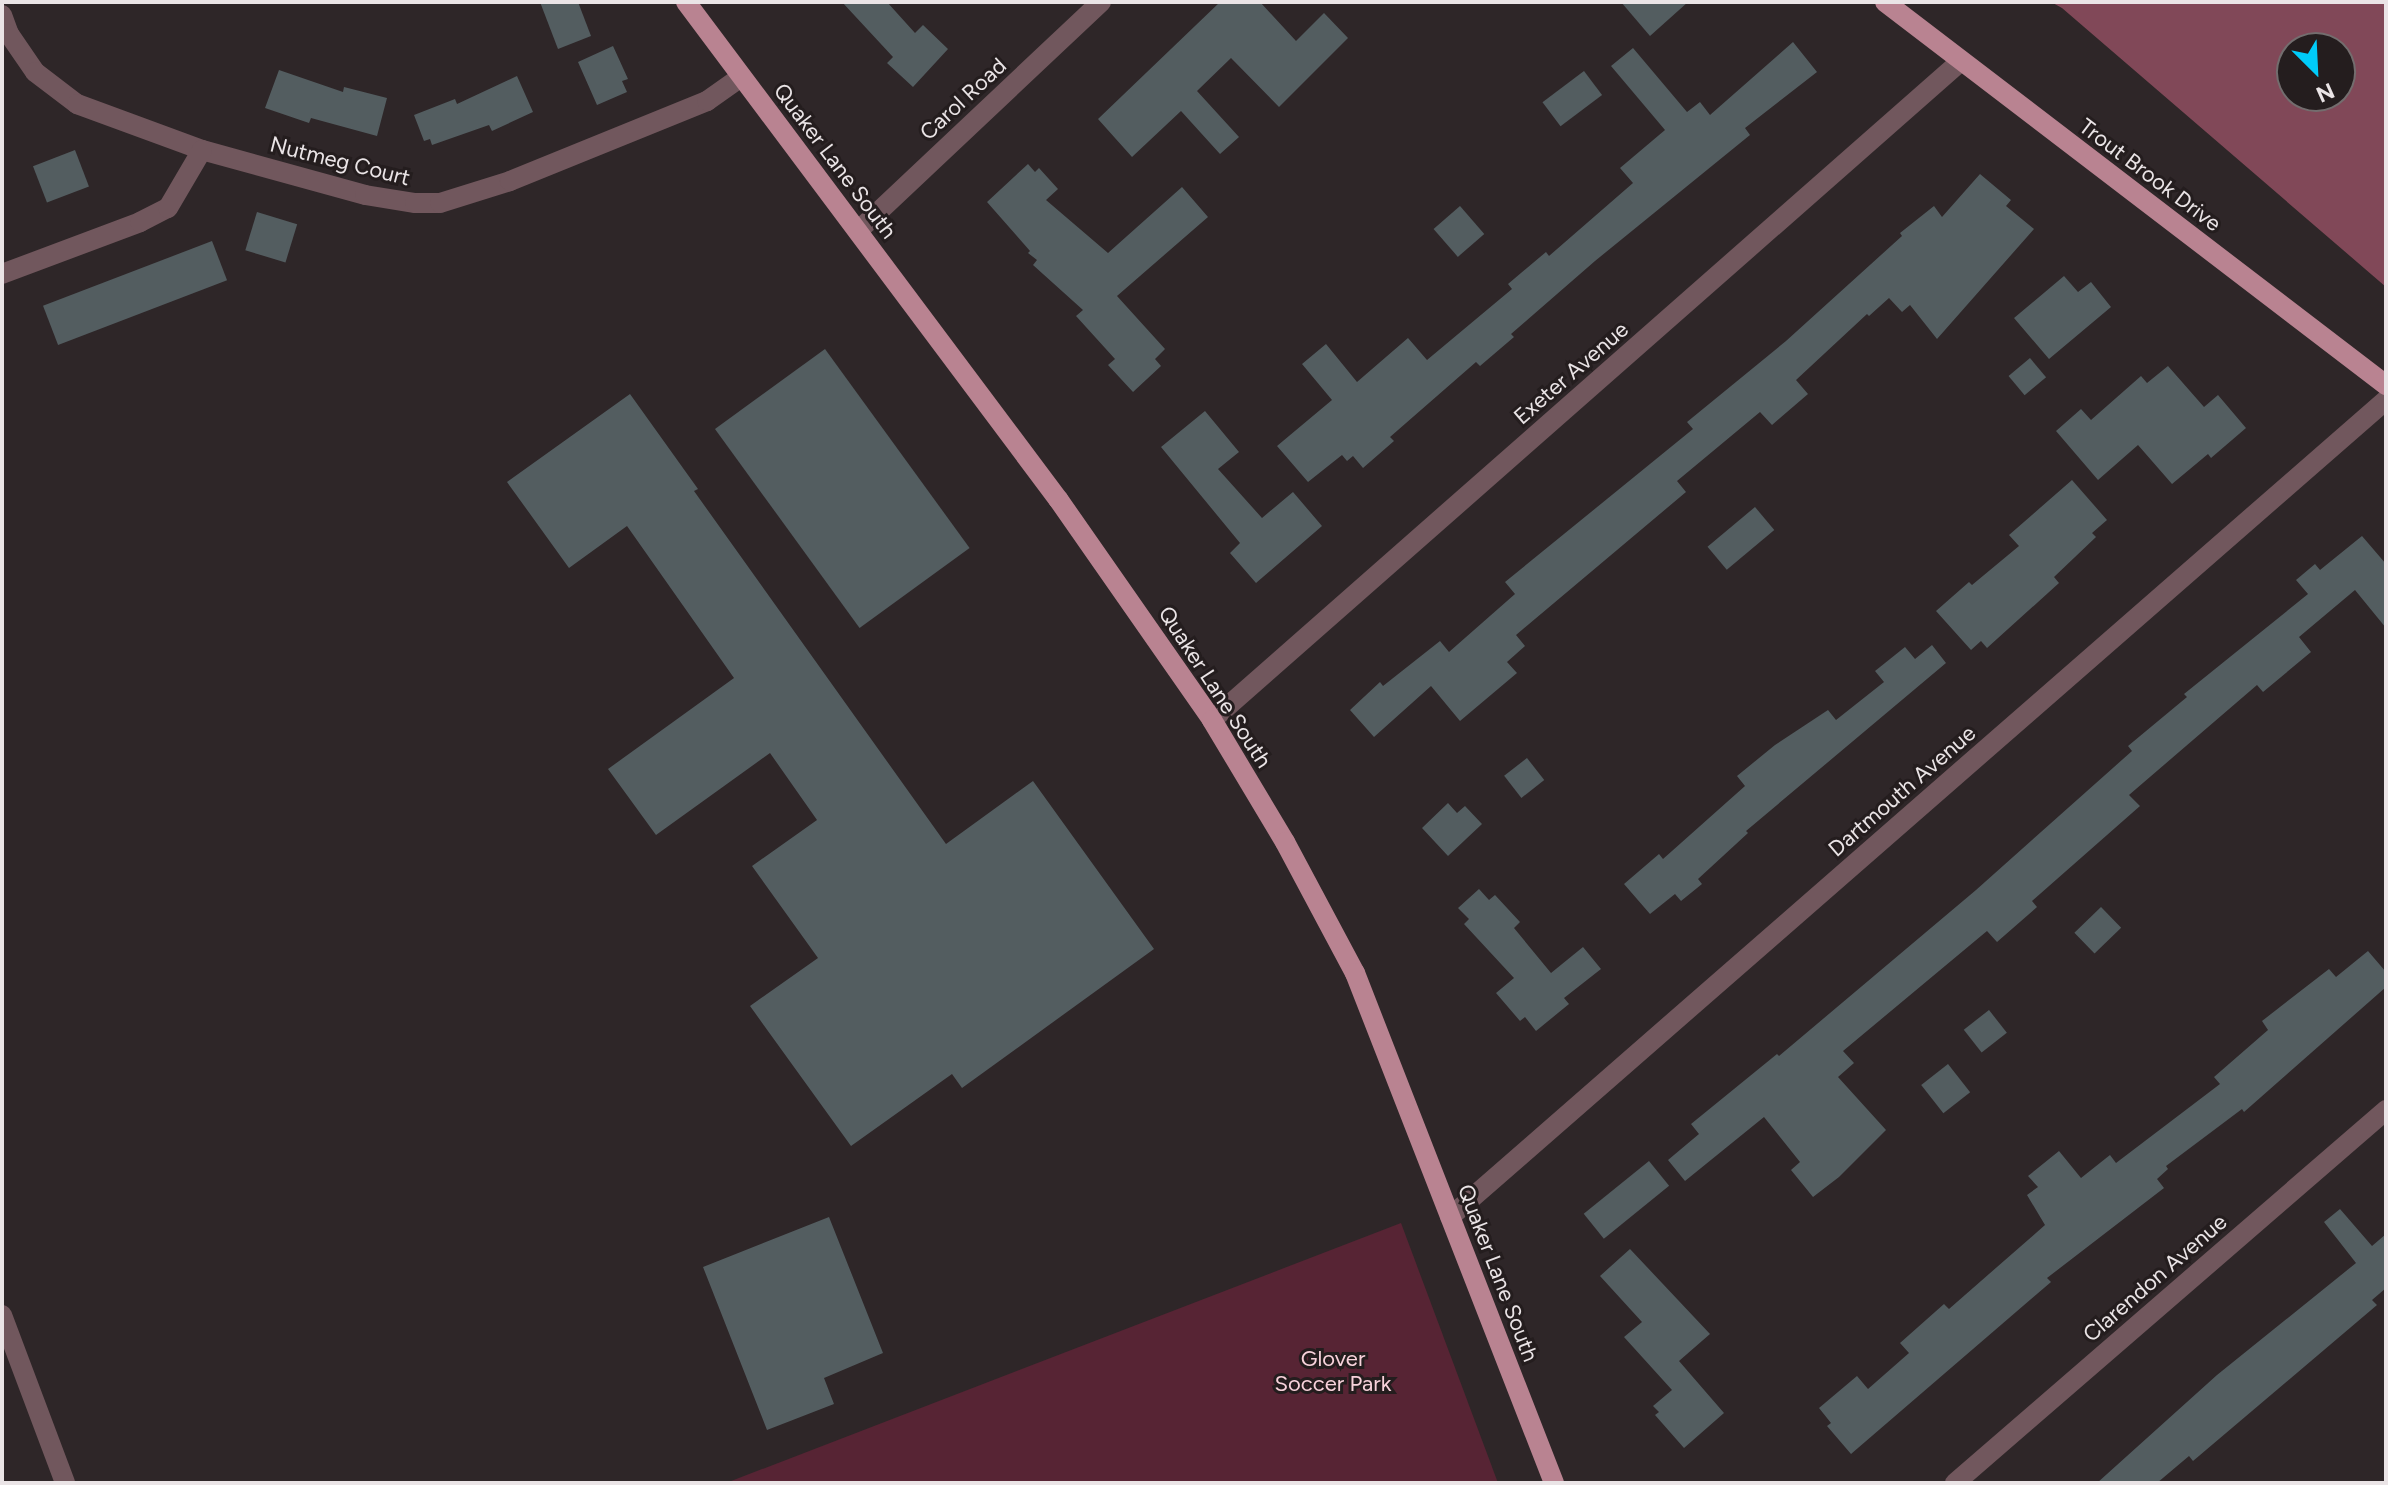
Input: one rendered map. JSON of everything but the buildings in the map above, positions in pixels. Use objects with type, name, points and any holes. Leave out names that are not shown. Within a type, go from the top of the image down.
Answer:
[{"type":"main road","name":"Quaker Lane South","points":[[686,2],[1058,499],[1212,720],[1299,866],[1355,973],[1554,1483]]},
{"type":"main road","name":"Trout Brook Drive","points":[[1885,2],[2386,385]]},
{"type":"street","name":"Carol Road","points":[[858,231],[1101,2]]},
{"type":"street","name":"Nutmeg Court","points":[[2,15],[9,34],[35,72],[77,104],[202,150],[390,201],[440,203],[510,181],[707,101],[741,77]]},
{"type":"street","name":"Exeter Avenue","points":[[1212,720],[1961,61]]},
{"type":"street","points":[[2,274],[140,222],[168,208],[202,150]]},
{"type":"street","name":"Dartmouth Avenue","points":[[1450,1217],[2386,400]]},
{"type":"street","name":"Clarendon Avenue","points":[[1955,1483],[2386,1110]]},
{"type":"street","points":[[2,1315],[65,1483]]},
{"type":"green space","name":"Glover Soccer Park","points":[[1401,1223],[1498,1483],[726,1483]]},
{"type":"shaded area","points":[[2051,2],[2386,2],[2386,287],[2062,8]]}]
